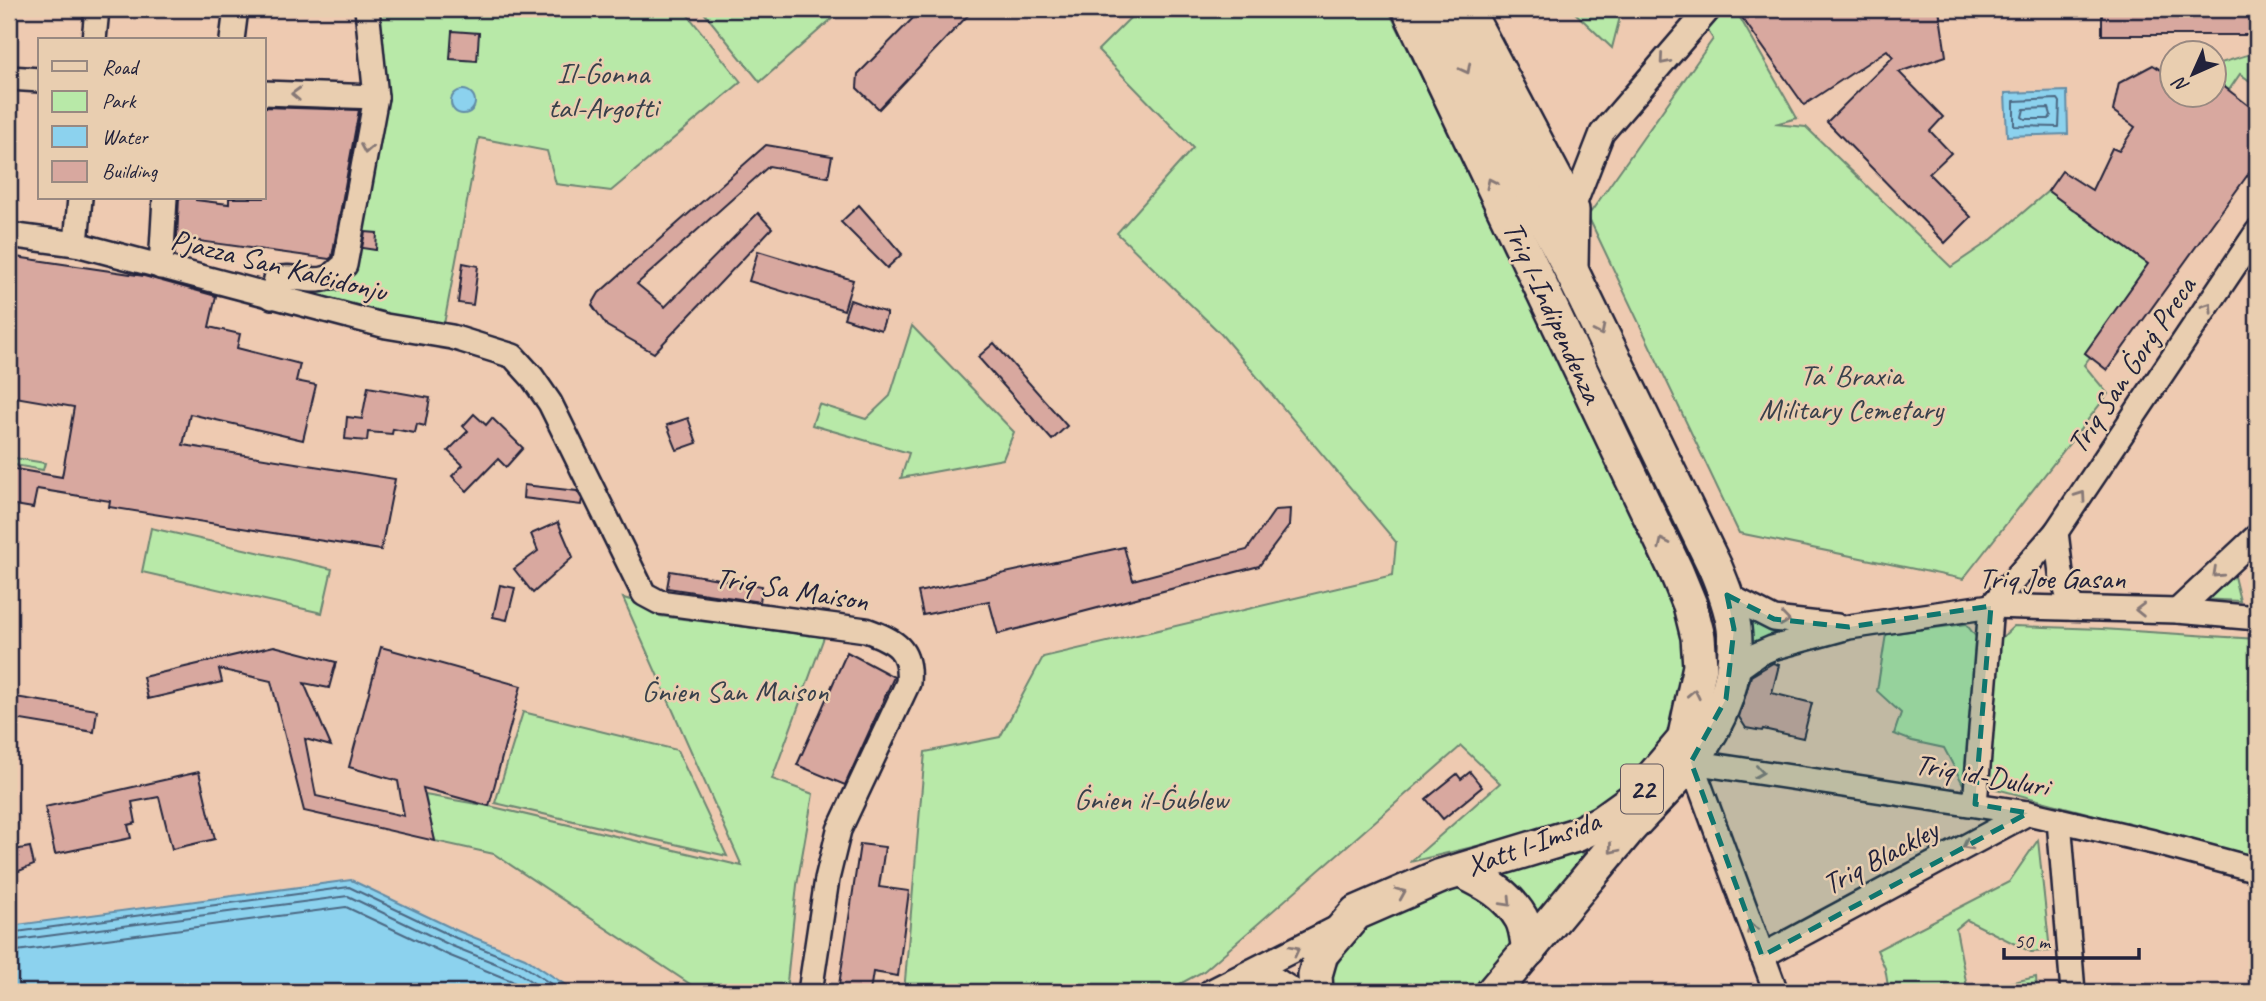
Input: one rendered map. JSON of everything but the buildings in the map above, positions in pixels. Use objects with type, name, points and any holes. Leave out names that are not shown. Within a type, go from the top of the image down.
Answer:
[{"type":"highway","points":[[1466,9],[1572,210],[1571,270]]},
{"type":"highway","name":"Triq l-Indipendenza","points":[[1416,11],[1571,270],[1727,595],[1734,629]]},
{"type":"highway","name":"Triq l-Indipendenza","points":[[1416,11],[1690,605]]},
{"type":"highway","name":"Xatt l-Imsida","points":[[1316,992],[1315,975],[1321,954],[1356,913],[1441,876],[1576,835],[1602,822],[1634,799],[1684,740],[1700,666],[1698,637],[1690,605]]},
{"type":"highway","name":"Xatt l-Imsida","points":[[1493,992],[1628,830],[1691,762],[1704,744],[1726,699],[1733,672],[1734,629]]},
{"type":"highway","points":[[1461,871],[1486,882],[1506,899],[1523,920],[1529,950]]},
{"type":"street","points":[[94,38],[97,9]]},
{"type":"street","points":[[232,38],[236,9]]},
{"type":"street","points":[[272,297],[276,279],[330,278],[345,265],[376,97],[367,9]]},
{"type":"street","points":[[1572,210],[1602,133],[1709,9]]},
{"type":"street","points":[[9,78],[38,80]]},
{"type":"street","points":[[266,93],[376,97]]},
{"type":"street","points":[[76,244],[80,200]]},
{"type":"street","points":[[161,267],[165,200]]},
{"type":"street","name":"Triq San Ġorġ Preca","points":[[1991,606],[2056,532],[2248,256],[2257,232]]},
{"type":"street","name":"Pjazza San Kalċidonju","points":[[9,235],[76,244],[386,326],[452,337]]},
{"type":"street","name":"Triq Sa Maison","points":[[452,337],[513,356],[532,377],[550,403],[644,594],[659,602],[866,630],[900,646],[910,666],[908,683],[839,830],[827,878],[810,992]]},
{"type":"street","points":[[2056,532],[2061,573],[2072,608]]},
{"type":"street","points":[[2177,611],[2257,536]]},
{"type":"street","name":"Triq Joe Gasan","points":[[1727,595],[1774,619],[1849,627]]},
{"type":"street","points":[[1975,804],[1991,606]]},
{"type":"street","name":"Triq Joe Gasan","points":[[1733,672],[1758,654],[1772,648],[1849,627],[1991,606],[2177,611],[2257,618]]},
{"type":"street","points":[[1691,762],[1776,992]]},
{"type":"street","name":"Triq id-Duluri","points":[[1691,762],[2028,813],[2257,870]]},
{"type":"street","name":"Triq Blackley","points":[[1762,956],[2028,813]]},
{"type":"street","points":[[2060,820],[2073,992]]},
{"type":"street","points":[[1210,992],[1345,924]]},
{"type":"street","points":[[1245,976],[1276,980],[1295,992]]},
{"type":"highlighted area","points":[[1727,595],[1774,619],[1849,627],[1991,606],[1975,804],[2028,813],[1762,956],[1691,762],[1726,699],[1734,629]]},
{"type":"green space","name":"Il-Ġonna tal-Argotti","points":[[377,9],[683,9],[741,82],[611,191],[556,184],[547,151],[479,138],[444,324],[396,316],[304,293],[305,287],[339,291],[349,284],[381,106]]},
{"type":"green space","points":[[701,9],[843,9],[760,82]]},
{"type":"green space","name":"Ġnien il-Ġublew","points":[[1139,9],[1388,9],[1666,575],[1683,618],[1689,669],[1674,744],[1625,788],[1583,815],[1543,830],[1410,862],[1500,783],[1461,746],[1204,971],[1165,992],[904,992],[925,752],[1000,737],[1043,657],[1393,575],[1396,542],[1221,334],[1117,233],[1193,148],[1098,50]]},
{"type":"green space","points":[[1571,9],[1622,9],[1612,48]]},
{"type":"green space","name":"Ta' Braxia Military Cemetary","points":[[1721,9],[1735,9],[1797,118],[1775,124],[1806,127],[1951,267],[1991,240],[2048,191],[2148,264],[2085,353],[2090,357],[2084,365],[2108,394],[1963,579],[1739,533],[1588,216],[1713,39],[1702,22]]},
{"type":"green space","points":[[2257,52],[2257,86],[2240,74],[2228,89],[2228,61]]},
{"type":"green space","points":[[912,326],[1014,432],[1003,459],[901,478],[909,453],[812,425],[819,404],[866,419],[890,396]]},
{"type":"green space","points":[[9,457],[45,463],[43,470],[9,464]]},
{"type":"green space","points":[[151,528],[332,569],[322,613],[142,572]]},
{"type":"green space","points":[[2232,568],[2240,601],[2200,599]]},
{"type":"green space","name":"Ġnien San Maison","points":[[623,598],[644,603],[660,616],[824,637],[772,779],[813,794],[797,885],[786,992],[702,992],[494,854],[435,841],[425,795],[489,806],[742,866]]},
{"type":"green space","points":[[1739,615],[1820,630],[1744,653]]},
{"type":"green space","points":[[1966,624],[1976,637],[1964,786],[1944,748],[1894,734],[1901,713],[1877,691],[1886,634]]},
{"type":"green space","points":[[2014,626],[2257,639],[2257,841],[2254,857],[1985,786],[1996,643]]},
{"type":"green space","points":[[523,712],[677,750],[727,856],[495,803]]},
{"type":"green space","points":[[2038,840],[2050,951],[2031,952],[1967,920],[1956,929],[1968,992],[1889,992],[1885,968],[1877,950],[2009,882]]},
{"type":"green space","points":[[1579,848],[1590,862],[1477,992],[1331,992],[1328,978],[1363,924],[1383,914]]},
{"type":"green space","points":[[2036,977],[2037,992],[1968,992]]},
{"type":"water","points":[[463,90],[471,94],[475,102],[471,110],[463,114],[455,110],[451,102],[455,94]]},
{"type":"water","points":[[2067,91],[2068,134],[2007,136],[2005,93]]},
{"type":"water","points":[[351,880],[458,931],[525,958],[576,992],[9,992],[9,926]]}]
